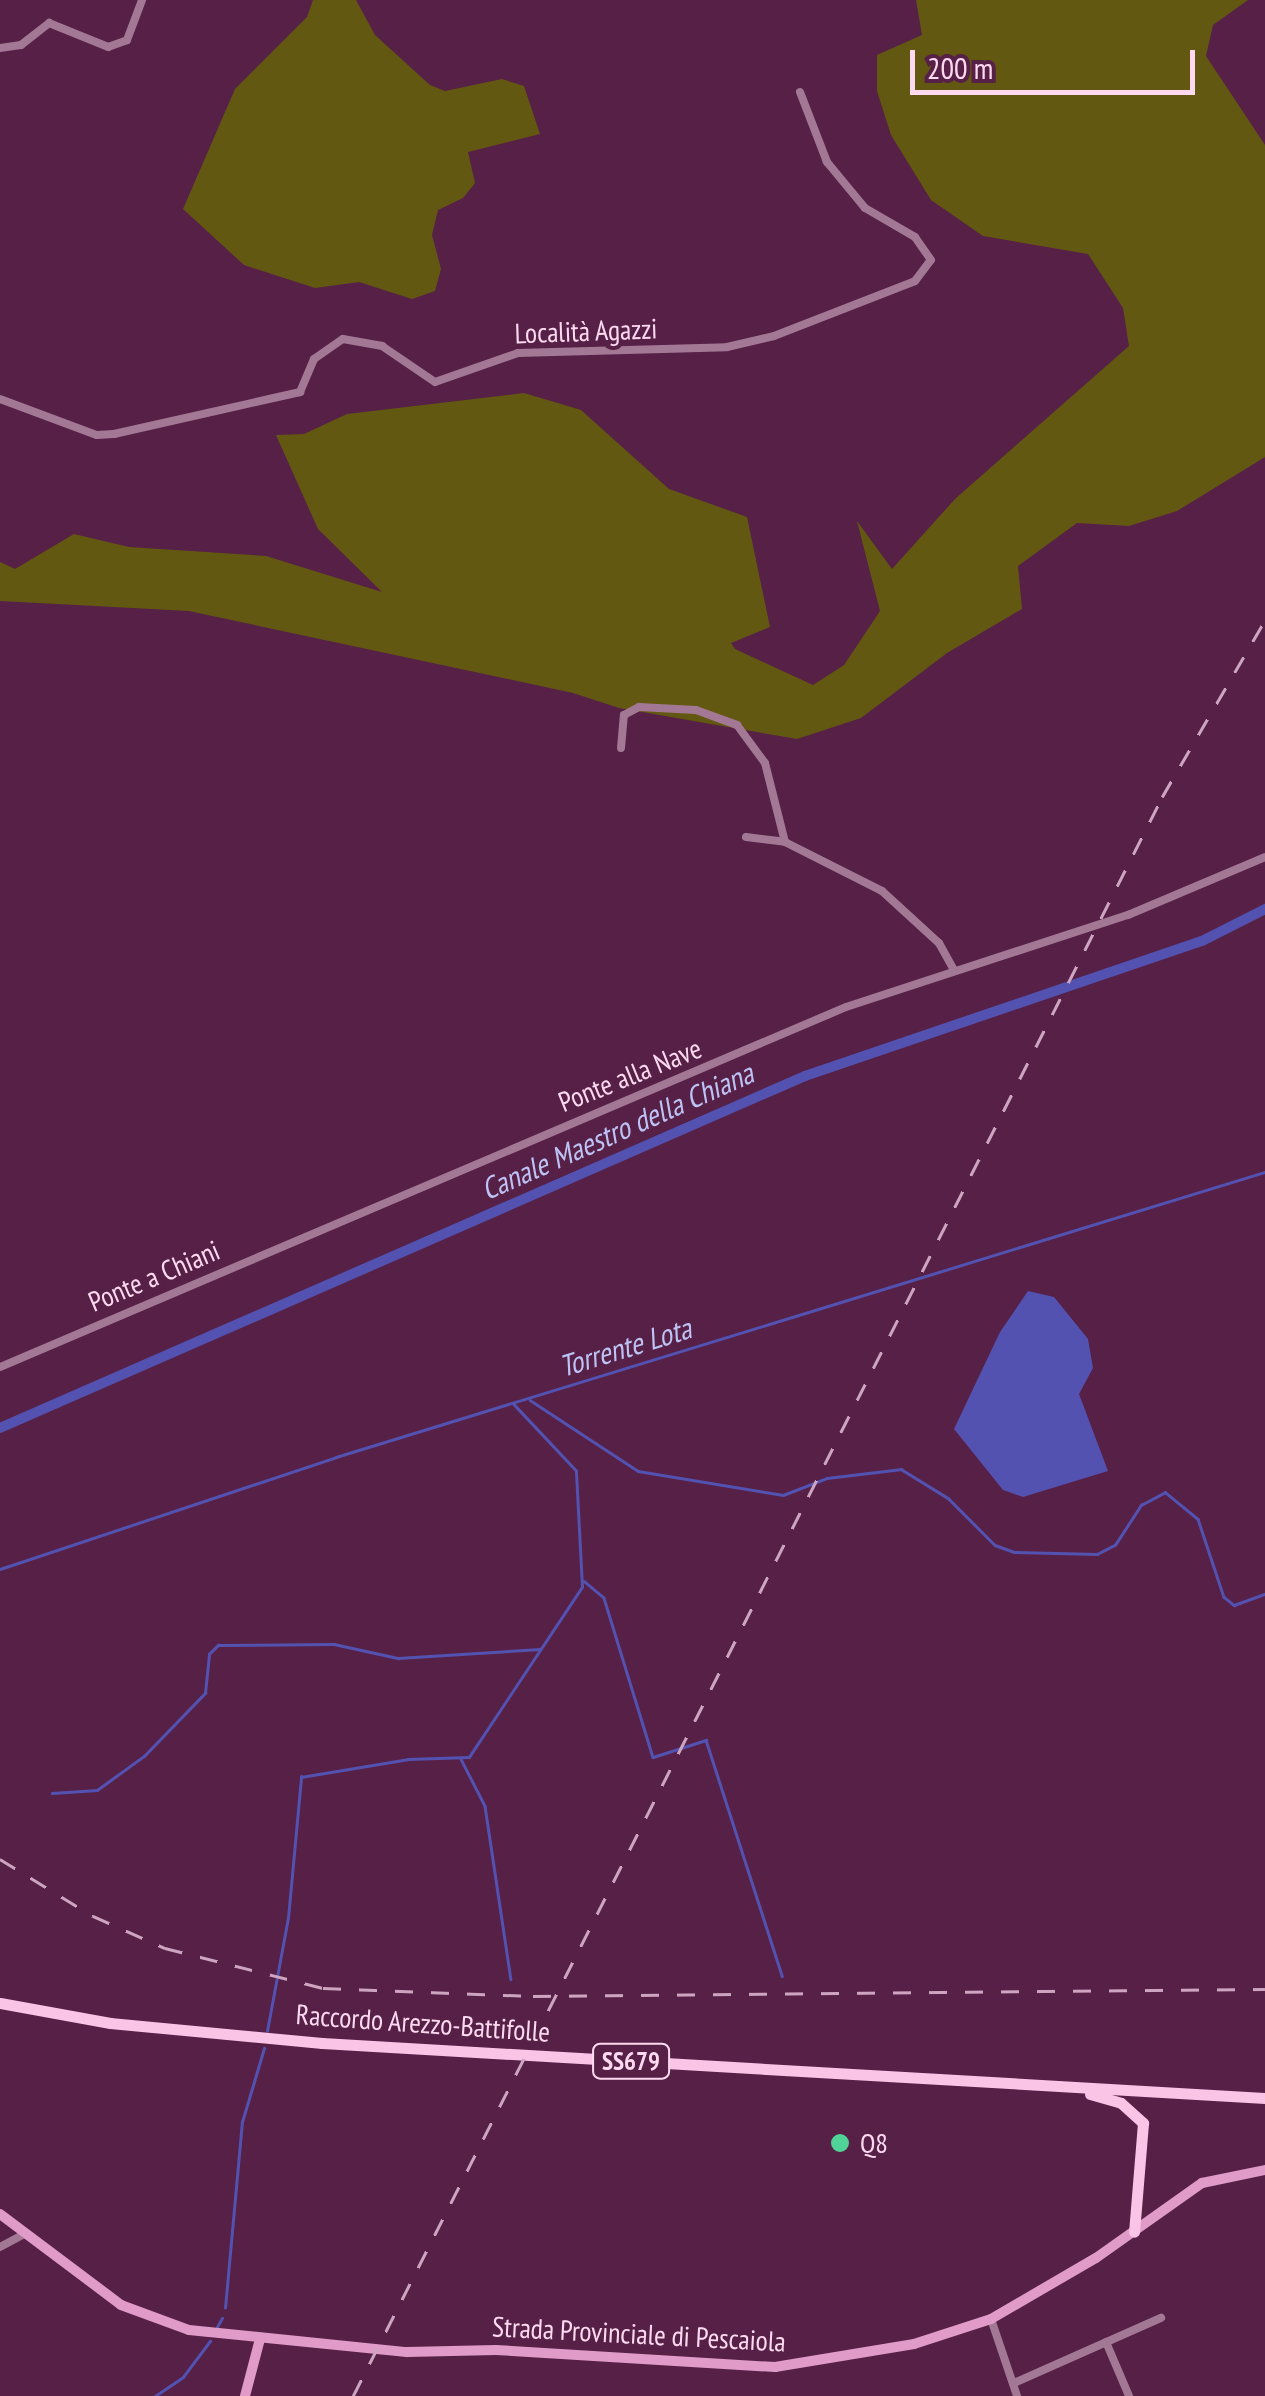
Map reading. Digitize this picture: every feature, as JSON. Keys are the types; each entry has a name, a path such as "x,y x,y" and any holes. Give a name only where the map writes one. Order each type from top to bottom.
{"main road":[{"name":"Raccordo Arezzo-Battifolle","path":"0,2003 110,2024 322,2043 1265,2098"},
{"path":"1066,2087 1121,2103 1143,2123 1134,2232"},
{"name":"Strada Provinciale di Pescaiola","path":"0,2214 121,2305 154,2320 260,2339 407,2352 496,2350 569,2359 776,2366 914,2344 991,2320 1134,2232 1202,2184 1265,2170"},
{"path":"244,2396 260,2339"}],"street":[{"path":"0,48 21,45 49,23 108,47 127,40 142,0"},
{"name":"Località Agazzi","path":"0,399 96,435 114,434 300,392 314,359 343,339 382,346 434,382 518,353 727,346 774,336 915,280 932,260 914,237 865,208 827,162 800,92"},
{"path":"621,748 624,715 639,707 696,710 737,725 765,763 784,842"},
{"path":"746,837 784,842 882,892 938,944 954,970"},
{"name":"Ponte alla Nave","path":"326,1230 846,1007 1128,914 1265,857"},
{"name":"Ponte a Chiani","path":"0,1367 326,1230"},
{"path":"0,2247 24,2234"},
{"path":"1014,2384 1161,2318"},
{"path":"991,2320 1018,2396"},
{"path":"1106,2342 1130,2396"}],"shaded area":[{"path":"313,0 356,0 375,35 430,85 445,91 502,79 524,86 540,134 468,152 475,183 463,198 438,210 432,235 441,269 435,291 412,299 359,282 315,288 244,265 183,209 235,89 307,17"},
{"path":"916,0 1248,0 1213,25 1206,56 1265,145 1265,457 1177,511 1129,526 1077,523 1018,566 1022,609 947,653 861,718 797,739 619,708 573,693 189,611 0,601 0,562 15,569 74,534 129,547 266,556 382,592 318,529 276,435 304,434 347,414 524,393 581,410 669,489 747,517 770,627 731,643 735,649 813,685 844,665 880,611 857,521 892,569 955,499 1129,346 1123,308 1088,254 983,236 931,200 891,135 877,91 877,55 922,35"},
{"path":"1028,1291 1054,1297 1088,1339 1093,1368 1079,1394 1108,1471 1023,1497 1003,1490 954,1429 1000,1332"}],"waterway":[{"name":"Canale Maestro della Chiana","path":"0,1428 805,1076 1202,941 1265,909"},
{"name":"Torrente Lota","path":"0,1569 336,1457 1265,1172"},
{"path":"530,1400 638,1471 783,1495 827,1478 901,1469 948,1498 995,1545 1014,1552 1097,1554 1115,1545 1141,1505 1165,1492 1198,1519 1224,1597 1234,1605 1265,1594"},
{"path":"267,2031 288,1918 301,1777 408,1759 469,1757 582,1587 576,1471 514,1405"},
{"path":"584,1581 604,1598 653,1757 706,1740 782,1976"},
{"path":"52,1793 97,1790 144,1756 205,1693 209,1654 218,1645 334,1644 398,1658 540,1649"},
{"path":"461,1759 485,1806 511,1979"},
{"path":"225,2308 242,2122 264,2048"},
{"path":"217,2327 222,2318"},
{"path":"155,2396 183,2377 210,2341"}],"railway":[{"path":"353,2396 1162,797 1265,620"},
{"path":"0,1859 93,1916 165,1948 323,1988 533,1996 1265,1989"}],"place":[{"name":"Q8","path":"840,2143"}]}
